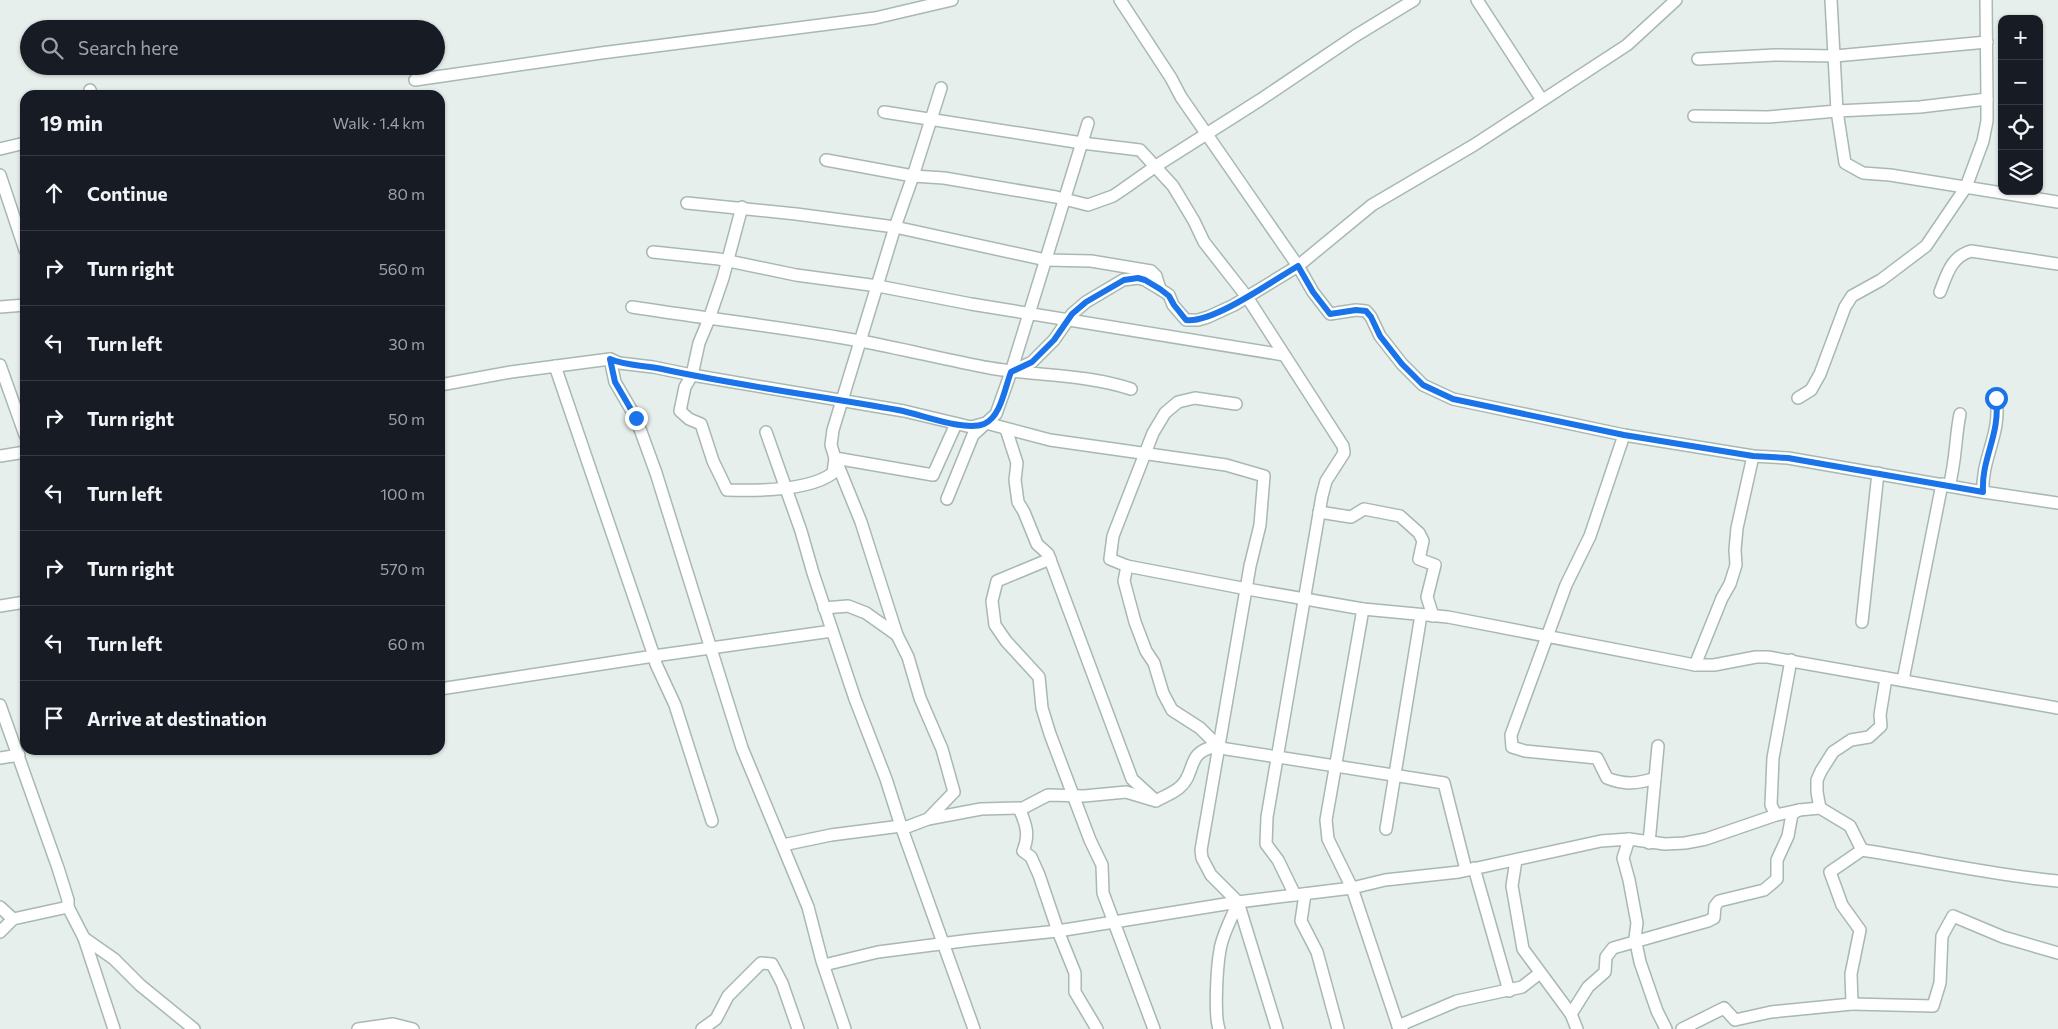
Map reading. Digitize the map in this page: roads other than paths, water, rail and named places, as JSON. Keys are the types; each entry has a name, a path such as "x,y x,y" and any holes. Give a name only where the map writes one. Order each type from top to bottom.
{"street":[{"path":"415,80 600,53 875,18 952,0"},
{"path":"826,160 913,176 944,178 1065,199 1088,205 1114,196 1156,166 1260,100 1355,36 1414,0"},
{"path":"1477,0 1542,100"},
{"path":"1011,372 1032,362 1054,340 1068,320 1086,302 1124,280 1138,278 1160,289 1169,296 1186,320 1192,321 1208,317 1247,297 1298,266 1372,205 1474,145 1627,45 1676,0"},
{"path":"1831,0 1837,111 1845,163 1860,172 2058,202"},
{"path":"1798,398 1811,390 1820,374 1845,307 1852,296 1881,280 1926,246 1966,187 1983,141 1987,121 1986,0"},
{"path":"1125,2 1181,98 1298,266 1313,292 1330,314 1356,310 1366,311 1390,350 1423,385 1432,390 1453,399 1624,435 1753,456 1788,458 2058,503"},
{"path":"1698,59 1775,55 1835,56 1986,42"},
{"path":"928,819 954,792 942,749 920,698 908,657 897,635 861,522 831,445 832,430 878,286 894,227 913,176 941,88"},
{"path":"1694,116 1768,117 1920,107 1987,99"},
{"path":"884,112 932,118 1082,144 1140,150 1173,186 1204,242 1247,297 1343,446 1344,453 1326,481 1319,512 1277,755 1265,839 1269,849 1300,894 1301,921 1317,952 1338,1029"},
{"path":"947,499 973,435 996,414 1030,313 1088,123"},
{"path":"0,149 20,144"},
{"path":"0,175 20,235"},
{"path":"687,203 742,207 894,227 1046,260 1091,262 1151,271 1156,276 1160,289"},
{"path":"742,207 710,319 699,343 692,375 685,387 680,411 689,419 701,424 713,462 727,490 787,489 827,477 833,473 835,458"},
{"path":"1940,292 1950,266 1962,254 1971,251 2058,264"},
{"path":"653,252 727,261 796,275 878,286 971,304 1284,355"},
{"path":"0,307 20,305"},
{"path":"632,307 860,341 1011,372 1082,377 1132,389"},
{"path":"610,359 615,382 636,418 656,473 742,748 784,844 808,907 824,965 845,1029"},
{"path":"445,384 610,359 619,363 653,367 904,411 971,428 986,424 1050,440 1226,465 1264,476 1260,525 1246,589 1201,850 1202,858 1211,875 1238,902 1277,1029"},
{"path":"0,365 20,421"},
{"path":"555,366 656,664 675,705 712,821"},
{"path":"1236,404 1195,398 1178,402 1165,413 1153,433 1113,536 1110,559 1127,566 1246,589 1363,609 1448,617 1695,665 1729,663 1756,657 1792,660 2058,708"},
{"path":"1983,492 1982,480 1996,432 1996,398"},
{"path":"1903,680 1946,485 1954,465 1956,433 1960,414"},
{"path":"835,458 933,475 956,424"},
{"path":"1006,429 1017,463 1015,480 1018,502 1036,544 1048,554 1132,779 1156,801"},
{"path":"766,432 787,489 832,631 974,1029"},
{"path":"1624,435 1590,536 1566,585 1511,735 1512,746 1525,751 1597,758 1607,778 1620,783 1642,782 1655,778"},
{"path":"0,456 20,453"},
{"path":"1695,665 1722,598 1730,584 1736,565 1734,550 1737,528 1753,456"},
{"path":"1862,622 1878,473"},
{"path":"1319,512 1351,517 1364,510 1400,516 1420,533 1423,541 1419,559 1435,565 1427,597 1434,616"},
{"path":"1050,559 997,581 992,600 994,625 1039,677 1042,708 1090,840 1102,865 1104,893 1154,1029"},
{"path":"1127,566 1124,581 1135,622 1146,651 1154,663 1163,694 1172,710 1200,728 1219,747"},
{"path":"0,606 20,603"},
{"path":"824,608 848,606 866,613 897,635"},
{"path":"1363,609 1326,820 1326,830 1328,839 1352,888 1400,1028 1458,1000 1522,987 1540,973"},
{"path":"1386,830 1393,775 1420,615"},
{"path":"445,688 710,647 832,631"},
{"path":"1776,815 1771,805 1774,758 1792,660"},
{"path":"1820,808 1817,780 1833,752 1851,740 1869,737 1881,726 1880,715 1886,678"},
{"path":"0,704 58,868 68,900 68,907 84,938 114,1029"},
{"path":"1649,843 1658,746"},
{"path":"784,844 832,834 914,825 928,819 981,809 1020,808 1048,795 1074,796 1126,792 1156,801 1182,786 1199,752 1205,748 1219,747 1277,755 1444,783 1509,991"},
{"path":"0,758 19,755"},
{"path":"1020,808 1028,831 1023,851 1031,857 1035,866 1074,973 1075,992 1097,1029"},
{"path":"824,965 878,952 942,943 1058,932 1238,902 1352,888 1384,880 1470,869 1601,841 1629,839 1649,843 1685,843 1706,839 1776,815 1799,810 1820,808 1850,826 1862,850"},
{"path":"1571,1014 1588,987 1606,970 1606,957 1613,948 1708,921 1714,918 1715,906 1719,901 1756,893 1777,879 1777,860 1788,836 1792,814 1799,810"},
{"path":"1629,839 1623,858 1637,923 1634,935 1640,962 1657,1011 1666,1029"},
{"path":"1852,1004 1852,974 1860,930 1842,905 1830,872 1862,850 1976,870 2058,881"},
{"path":"1516,860 1512,886 1524,953 1571,1014 1577,1029"},
{"path":"1220,1029 1217,1023 1217,1004 1220,950 1238,902"},
{"path":"0,932 13,919 68,907"},
{"path":"0,908 13,919"},
{"path":"1682,1029 1724,1008 1735,1020 1771,1012 1852,1004 1933,1006 1940,983 1942,936 1953,916 2003,937 2058,953"},
{"path":"84,938 114,959 140,985 194,1029"},
{"path":"702,1029 716,1019 728,996 761,963 772,964 782,983 798,1029"},
{"path":"358,1029 393,1024 413,1029"}]}
